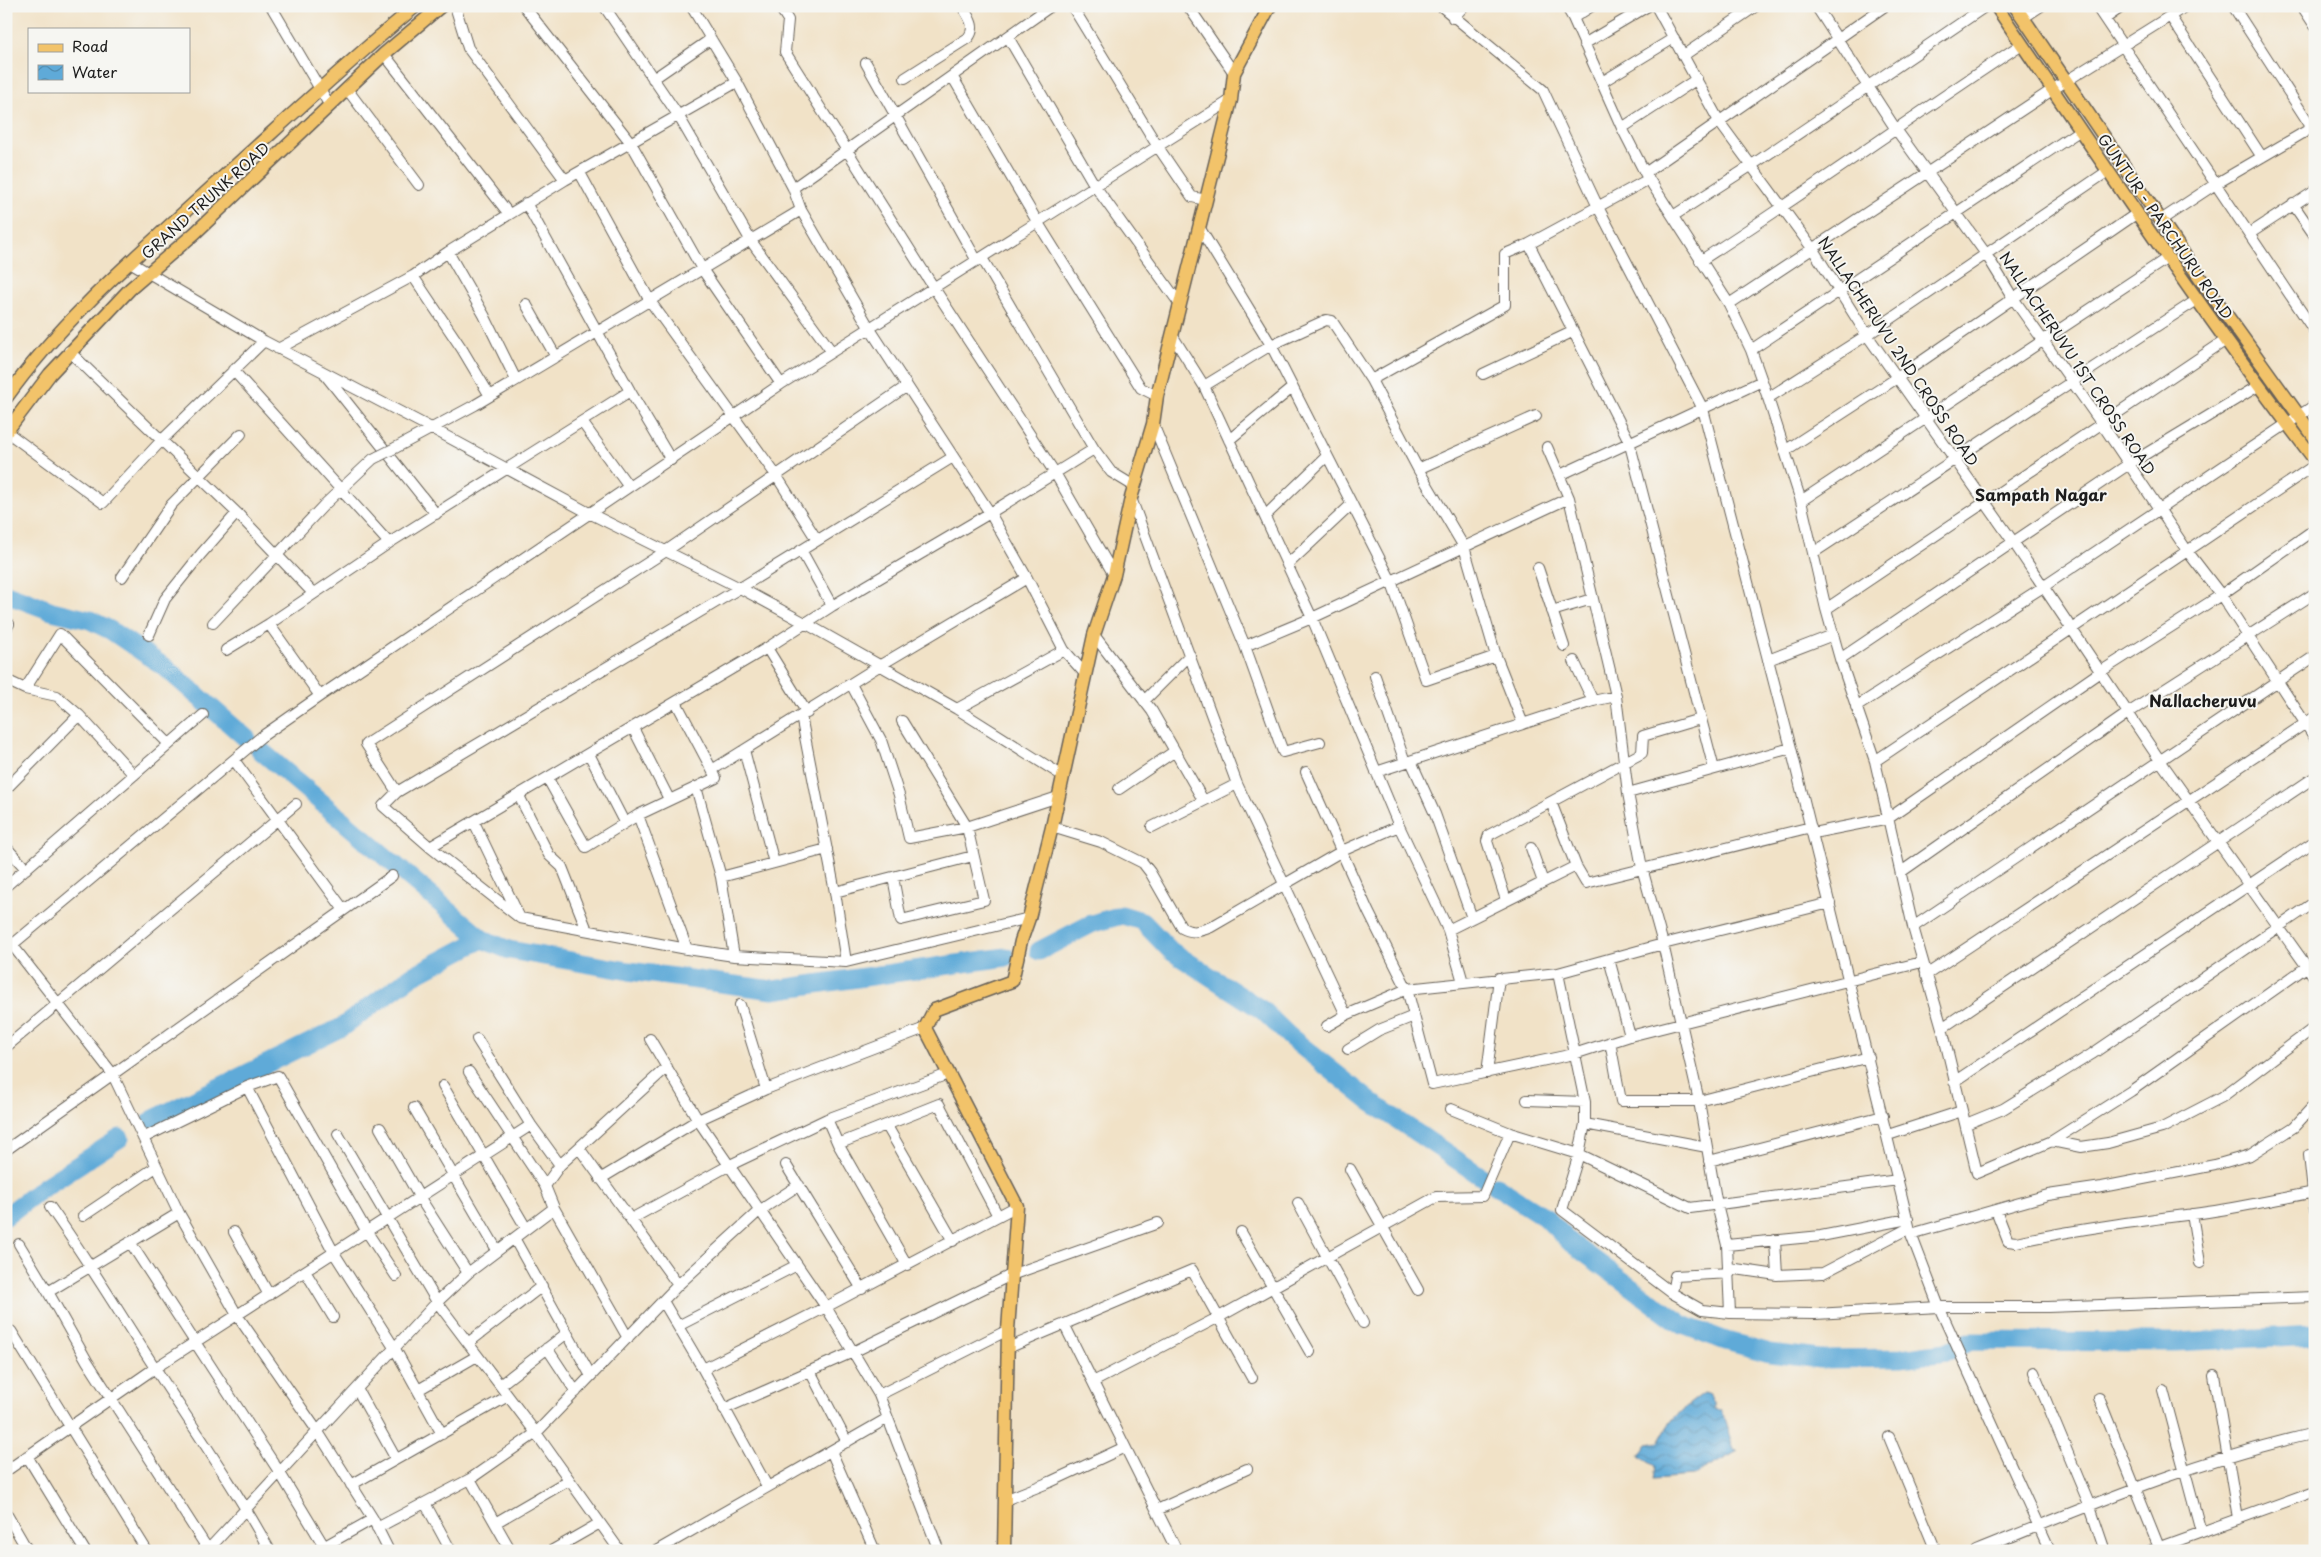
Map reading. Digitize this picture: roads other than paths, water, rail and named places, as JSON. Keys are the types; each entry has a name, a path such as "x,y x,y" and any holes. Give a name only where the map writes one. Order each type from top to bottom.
{"main road":[{"name":"GRAND TRUNK ROAD","path":"6,398 23,374 130,262 319,89 416,6"},
{"name":"GRAND TRUNK ROAD","path":"6,432 34,394 69,352 148,273 195,232 384,54 441,6"},
{"name":"GUNTUR - PARCHURU ROAD","path":"1996,6 2166,259 2258,386 2315,460"},
{"name":"GUNTUR - PARCHURU ROAD","path":"2015,6 2065,82 2315,438"},
{"path":"1004,1551 1010,1275 1017,1206 925,1028 934,1010 1012,981 1020,941 1029,918 1052,827 1094,635 1114,575 1132,492 1153,424 1157,396 1179,303 1231,100 1234,73 1269,7"}],"street":[{"path":"271,6 330,106"},
{"path":"455,6 468,48 565,180"},
{"path":"524,6 631,143 702,269 781,384"},
{"path":"604,6 678,115 751,242 832,352"},
{"path":"691,6 737,82 793,188 801,210 870,329 990,514 1028,578 1064,650 1086,676"},
{"path":"779,6 788,20 785,52 934,288 1055,473 1114,575"},
{"path":"905,78 968,38 972,33 973,26 962,6"},
{"path":"1072,6 1158,147 1192,197 1206,200"},
{"path":"1188,6 1234,73"},
{"path":"1440,6 1543,90 1598,207 1703,408 1812,830 1909,1227 1939,1307 2050,1551"},
{"path":"1453,18 1464,6"},
{"path":"1566,6 1622,128 1647,176 1729,304 1752,350 1801,501 1833,635 1875,761 1913,927 1942,1028 1977,1174 2052,1141 2131,1090 2310,964"},
{"path":"1573,18 1592,6"},
{"path":"1584,44 1648,6"},
{"name":"NALLACHERUVU 2ND CROSS ROAD","path":"1656,6 1720,123 1812,248 1867,335 1954,461 2014,543 2159,760 2277,927 2310,964 2315,978"},
{"path":"1684,55 1756,6"},
{"name":"NALLACHERUVU 1ST CROSS ROAD","path":"1816,6 1895,128 1986,254 2013,298 2102,424 2159,510 2221,595 2315,738"},
{"path":"1371,380 1504,305 1505,254 1529,244 1598,207 1647,176 1885,6"},
{"path":"1673,216 1752,165 1986,6"},
{"path":"2023,18 2041,6"},
{"path":"2096,6 2106,18 2122,46 2214,185 2315,332"},
{"path":"2106,18 2123,6"},
{"path":"1729,304 2052,90 2186,6"},
{"path":"2161,220 2214,185 2313,127 2233,6"},
{"path":"2302,6 2315,26"},
{"path":"793,188 1008,37 1045,8"},
{"path":"2170,16 2262,157"},
{"path":"1008,37 1095,186 1179,303"},
{"path":"1602,82 1674,38"},
{"path":"653,79 711,39"},
{"path":"1700,261 1782,208 1895,128 2022,44"},
{"path":"384,54 509,214"},
{"path":"866,64 1094,449 1111,472 1132,492 1237,784 1346,1015"},
{"path":"952,76 1038,223 1141,388 1157,396"},
{"path":"1622,128 1697,79"},
{"path":"278,349 413,276 448,252 565,180 737,82"},
{"path":"347,89 418,185"},
{"path":"388,1551 375,1524 318,1432 237,1314 179,1213 112,1074 58,1003 8,944 261,737 320,696 781,384 1231,100"},
{"path":"1752,350 2079,131"},
{"path":"1768,398 1867,335 2108,171"},
{"path":"580,173 650,301 776,475 817,540"},
{"path":"2249,234 2315,191"},
{"path":"526,204 630,391 671,460"},
{"path":"2293,204 2315,236"},
{"path":"213,623 341,489 373,459 433,429 490,396 702,269 751,242 801,210"},
{"path":"1786,450 1897,378 2136,214"},
{"path":"1199,227 1271,346 1391,581 1426,680 1496,656"},
{"path":"1529,244 1629,441 1714,769"},
{"path":"448,252 484,315 516,380"},
{"path":"1801,501 1926,420 2043,339 2166,259"},
{"path":"130,262 278,349 433,429 589,513 740,588 957,709 1063,776"},
{"path":"413,276 462,349 490,396"},
{"path":"1813,553 1954,461 2071,381 2197,300"},
{"path":"526,304 556,357"},
{"path":"1204,386 1271,346 1326,320 1332,321 1371,380 1418,469 1464,547 1496,656 1523,724"},
{"path":"1483,374 1572,332"},
{"path":"1172,335 1204,386 1312,618 1376,772 1448,930 1463,982"},
{"path":"1826,609 2226,340"},
{"path":"6,432 103,502 162,440 264,341"},
{"path":"69,352 238,513 313,593"},
{"path":"233,370 389,543"},
{"path":"324,372 436,514"},
{"path":"1560,475 1629,441 1762,381"},
{"path":"397,792 366,744 666,551 907,386"},
{"path":"1840,658 2129,464 2258,386"},
{"path":"1229,440 1292,388"},
{"path":"226,650 269,624 389,543 630,391"},
{"path":"1856,707 2043,587 2315,404"},
{"path":"1418,469 1536,416"},
{"path":"582,422 629,487"},
{"path":"1153,424 1245,646 1283,752 1320,742"},
{"path":"122,577 171,505 241,434"},
{"path":"1547,447 1569,498 1616,696 1628,793 1642,868 1663,944 1699,1101 1717,1205 1727,1245 1730,1271 1730,1313"},
{"path":"430,847 767,648 832,606 990,514 1094,449"},
{"path":"1265,516 1327,456"},
{"path":"953,457 740,588 397,792 383,806 430,847 520,918 687,949 734,956 846,962 1029,918"},
{"path":"1875,761 2315,465"},
{"path":"1245,646 1312,618 1569,498"},
{"path":"1287,565 1352,504"},
{"path":"149,635 165,599 201,554 238,513"},
{"path":"1551,802 1576,866 1586,883 1642,868 1812,830 1889,818 2100,672 2221,595 2315,529"},
{"path":"801,550 832,606"},
{"path":"1538,568 1564,646"},
{"path":"712,770 879,666 1028,578"},
{"path":"1901,872 2128,713 2315,593"},
{"path":"1552,612 1592,599"},
{"path":"269,624 320,696"},
{"path":"25,689 60,634 169,744"},
{"path":"1094,635 1144,701 1204,800"},
{"path":"1768,660 1833,635"},
{"path":"767,648 804,714 846,962"},
{"path":"957,709 1064,650"},
{"path":"1144,701 1190,654"},
{"path":"1913,927 2315,656"},
{"path":"1574,661 1592,701"},
{"path":"1374,676 1408,762 1435,814 1472,918"},
{"path":"8,683 57,696 79,715 134,775"},
{"path":"851,684 882,740 899,795 909,838 967,827 1058,797"},
{"path":"1376,772 1592,701 1616,696"},
{"path":"548,779 586,848 624,822 716,778 676,702"},
{"path":"6,789 79,715"},
{"path":"6,886 203,715"},
{"path":"1926,975 2315,717"},
{"path":"1506,900 1487,841 1489,835 1642,753 1643,736 1700,719"},
{"path":"892,877 901,920 984,900 967,827 902,721"},
{"path":"633,728 670,799"},
{"path":"1628,793 1791,748"},
{"path":"744,750 774,863"},
{"path":"1120,788 1175,751"},
{"path":"589,754 624,822"},
{"path":"234,760 344,910"},
{"path":"1306,772 1368,911 1407,989 1432,1084 1574,1054 1630,1036 1922,962"},
{"path":"1942,1028 2315,777"},
{"path":"1152,827 1237,784"},
{"path":"696,787 721,877 734,956"},
{"path":"519,796 549,855 562,867 587,930"},
{"path":"6,1047 296,804"},
{"path":"638,815 687,949"},
{"path":"474,822 520,918"},
{"path":"1052,827 1101,842 1143,863 1182,928 1189,932 1196,932 1211,927 1284,886 1342,850 1400,826"},
{"path":"1954,1082 2315,840"},
{"path":"6,847 26,869"},
{"path":"1531,848 1543,882"},
{"path":"721,877 827,849"},
{"path":"835,892 973,856"},
{"path":"1448,930 1576,866"},
{"path":"6,1150 392,876"},
{"path":"1966,1124 2002,1109 2092,1054 2315,902"},
{"path":"1327,1026 1346,1015 1407,989 1499,978 1558,974 1663,944 1830,904"},
{"path":"1609,959 1630,1036"},
{"path":"1558,974 1585,1102 1585,1124 1579,1154 1562,1210 1672,1293 1702,1310 1730,1313 1815,1314 1939,1307 2048,1308 2315,1297"},
{"path":"1486,1072 1499,978"},
{"path":"740,1005 766,1089"},
{"path":"1348,1049 1379,1030 1414,1016"},
{"path":"2052,1141 2081,1147 2162,1128 2222,1096 2315,1027"},
{"path":"600,1179 698,1120 766,1089 925,1028"},
{"path":"477,1039 531,1125 560,1165"},
{"path":"650,1039 698,1120 758,1211 826,1308 879,1395 939,1551"},
{"path":"1610,1042 1621,1100 1699,1101 1869,1057"},
{"path":"545,1186 560,1165 667,1067"},
{"path":"469,1072 545,1186 554,1208 628,1338"},
{"path":"631,1219 728,1166 826,1119 948,1074"},
{"path":"142,1138 247,1087 278,1076 367,1232 396,1276"},
{"path":"443,1086 526,1228"},
{"path":"247,1087 334,1253 395,1348 442,1434"},
{"path":"1527,1100 1585,1102"},
{"path":"838,1144 939,1104 998,1216"},
{"path":"1727,1245 1909,1227 1996,1210 2048,1195 2102,1187 2215,1165 2250,1156 2294,1127 2315,1104"},
{"path":"414,1108 497,1250"},
{"path":"1451,1109 1510,1133 1579,1154 1690,1208 1898,1180"},
{"path":"1888,1135 1962,1111"},
{"path":"1709,1161 1883,1116"},
{"path":"826,1119 906,1265"},
{"path":"1585,1124 1707,1147"},
{"path":"6,1471 155,1368 484,1158 531,1125"},
{"path":"887,1126 952,1241"},
{"path":"380,1128 420,1198 468,1273"},
{"path":"1093,1382 1219,1317 1436,1197 1483,1196 1510,1133"},
{"path":"338,1134 437,1302 500,1385 620,1551"},
{"path":"580,1148 600,1179 678,1285"},
{"path":"2309,1156 2315,1210"},
{"path":"786,1165 862,1289"},
{"path":"84,1216 156,1167"},
{"path":"1350,1169 1418,1290"},
{"path":"130,1242 280,1473 320,1548 425,1503 470,1479 536,1434 678,1285 758,1211 799,1184"},
{"path":"1996,1210 2008,1241 2016,1242 2070,1230 2111,1227 2162,1216 2192,1214 2314,1192"},
{"path":"1298,1203 1329,1256 1363,1323"},
{"path":"703,1369 826,1308 1017,1206"},
{"path":"50,1207 91,1266 247,1508 270,1551"},
{"path":"18,1244 88,1361 208,1550 437,1302 468,1273 554,1208"},
{"path":"48,1292 179,1213"},
{"path":"2192,1214 2200,1263"},
{"path":"724,1408 853,1352 1010,1275 1158,1223"},
{"path":"1672,1293 1675,1276 1730,1271 1777,1275 1823,1273 1909,1227"},
{"path":"234,1232 269,1295"},
{"path":"1241,1232 1310,1352"},
{"path":"514,1238 592,1376"},
{"path":"1775,1240 1777,1275"},
{"path":"678,1326 797,1265"},
{"path":"1008,1348 1192,1270 1252,1378"},
{"path":"305,1271 333,1317"},
{"path":"468,1344 542,1286"},
{"path":"663,1301 768,1486"},
{"path":"1064,1324 1177,1551"},
{"path":"879,1395 1008,1330"},
{"path":"12,1331 147,1551"},
{"path":"500,1385 567,1333"},
{"path":"547,1348 576,1392"},
{"path":"418,1390 477,1356"},
{"path":"810,1371 847,1442"},
{"path":"2034,1372 2089,1504 2105,1551"},
{"path":"2214,1375 2238,1519"},
{"path":"357,1389 396,1459"},
{"path":"2164,1390 2201,1532"},
{"path":"351,1485 508,1396"},
{"path":"2100,1398 2136,1487 2154,1549 2315,1491"},
{"path":"656,1551 888,1418"},
{"path":"1976,1551 2089,1504 2136,1487 2227,1456 2315,1433"},
{"path":"1889,1437 1936,1551"},
{"path":"1005,1500 1050,1482 1125,1447"},
{"path":"831,1451 875,1551"},
{"path":"27,1456 86,1551"},
{"path":"1157,1510 1247,1469"},
{"path":"470,1479 511,1551"},
{"path":"495,1523 569,1480"},
{"path":"425,1503 451,1551"},
{"path":"6,1513 28,1551"},
{"path":"551,1551 600,1523"}],"water":[{"path":"1704,1393 1708,1394 1714,1409 1721,1410 1734,1450 1738,1451 1693,1476 1653,1479 1655,1466 1639,1456 1647,1444 1659,1442 1678,1414"}],"waterway":[{"path":"6,594 52,611 90,620 110,630 166,668 247,739"},
{"path":"260,750 482,939 509,950 629,971 773,990 1006,957"},
{"path":"1039,951 1091,924 1122,915 1142,921 1171,951 1262,1010 1289,1036 1371,1102 1482,1177"},
{"path":"152,1120 342,1027 412,976 482,939"},
{"path":"6,1216 44,1187 120,1138"},
{"path":"1496,1186 1546,1218 1571,1243 1683,1325 1726,1341 1770,1353 1820,1359 1901,1358 1946,1352 1969,1341 2175,1342 2315,1335"}],"district":[{"name":"Sampath Nagar","path":"2041,494"},
{"name":"Nallacheruvu","path":"2203,700"}]}
